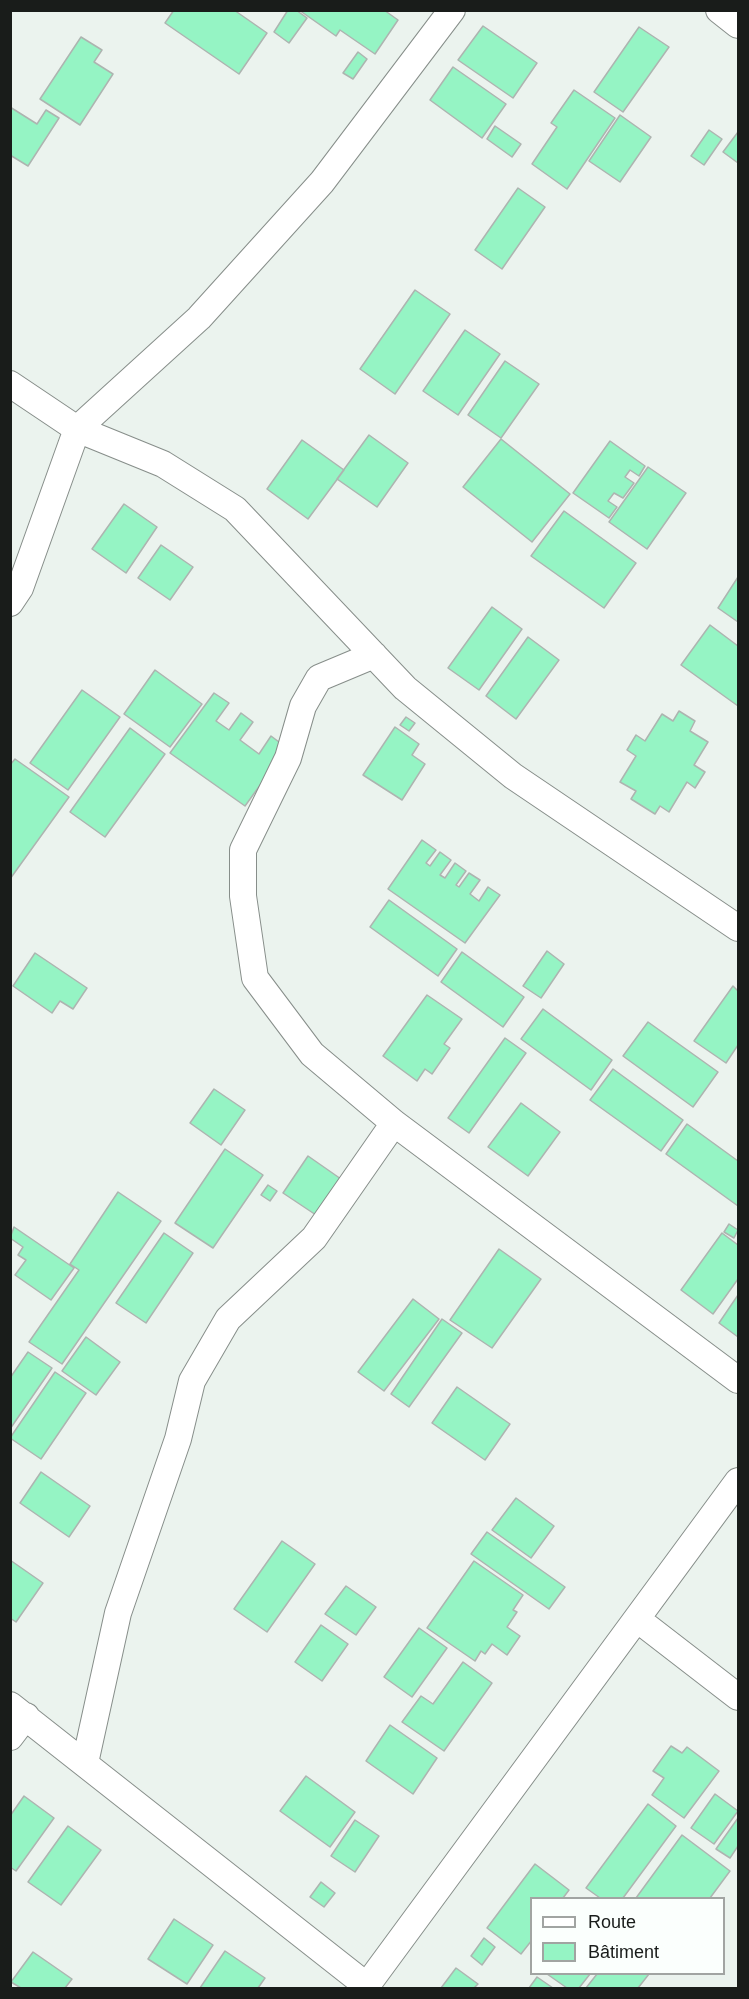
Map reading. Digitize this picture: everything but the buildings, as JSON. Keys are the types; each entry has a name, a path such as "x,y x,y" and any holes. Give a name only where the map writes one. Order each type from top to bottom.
{"street":[{"path":"10,603 24,578 77,429 199,318 322,182 452,10"},
{"path":"719,10 738,25"},
{"path":"10,384 77,429 163,464 235,509 405,688 513,776 738,928"},
{"path":"374,655 319,678 303,706 288,758 243,850 243,896 255,978 312,1054 394,1123 738,1380"},
{"path":"85,1763 118,1613 178,1439 192,1381 228,1319 314,1238 394,1123"},
{"path":"10,1737 18,1711 366,1987 738,1481"},
{"path":"637,1619 738,1697"}]}
